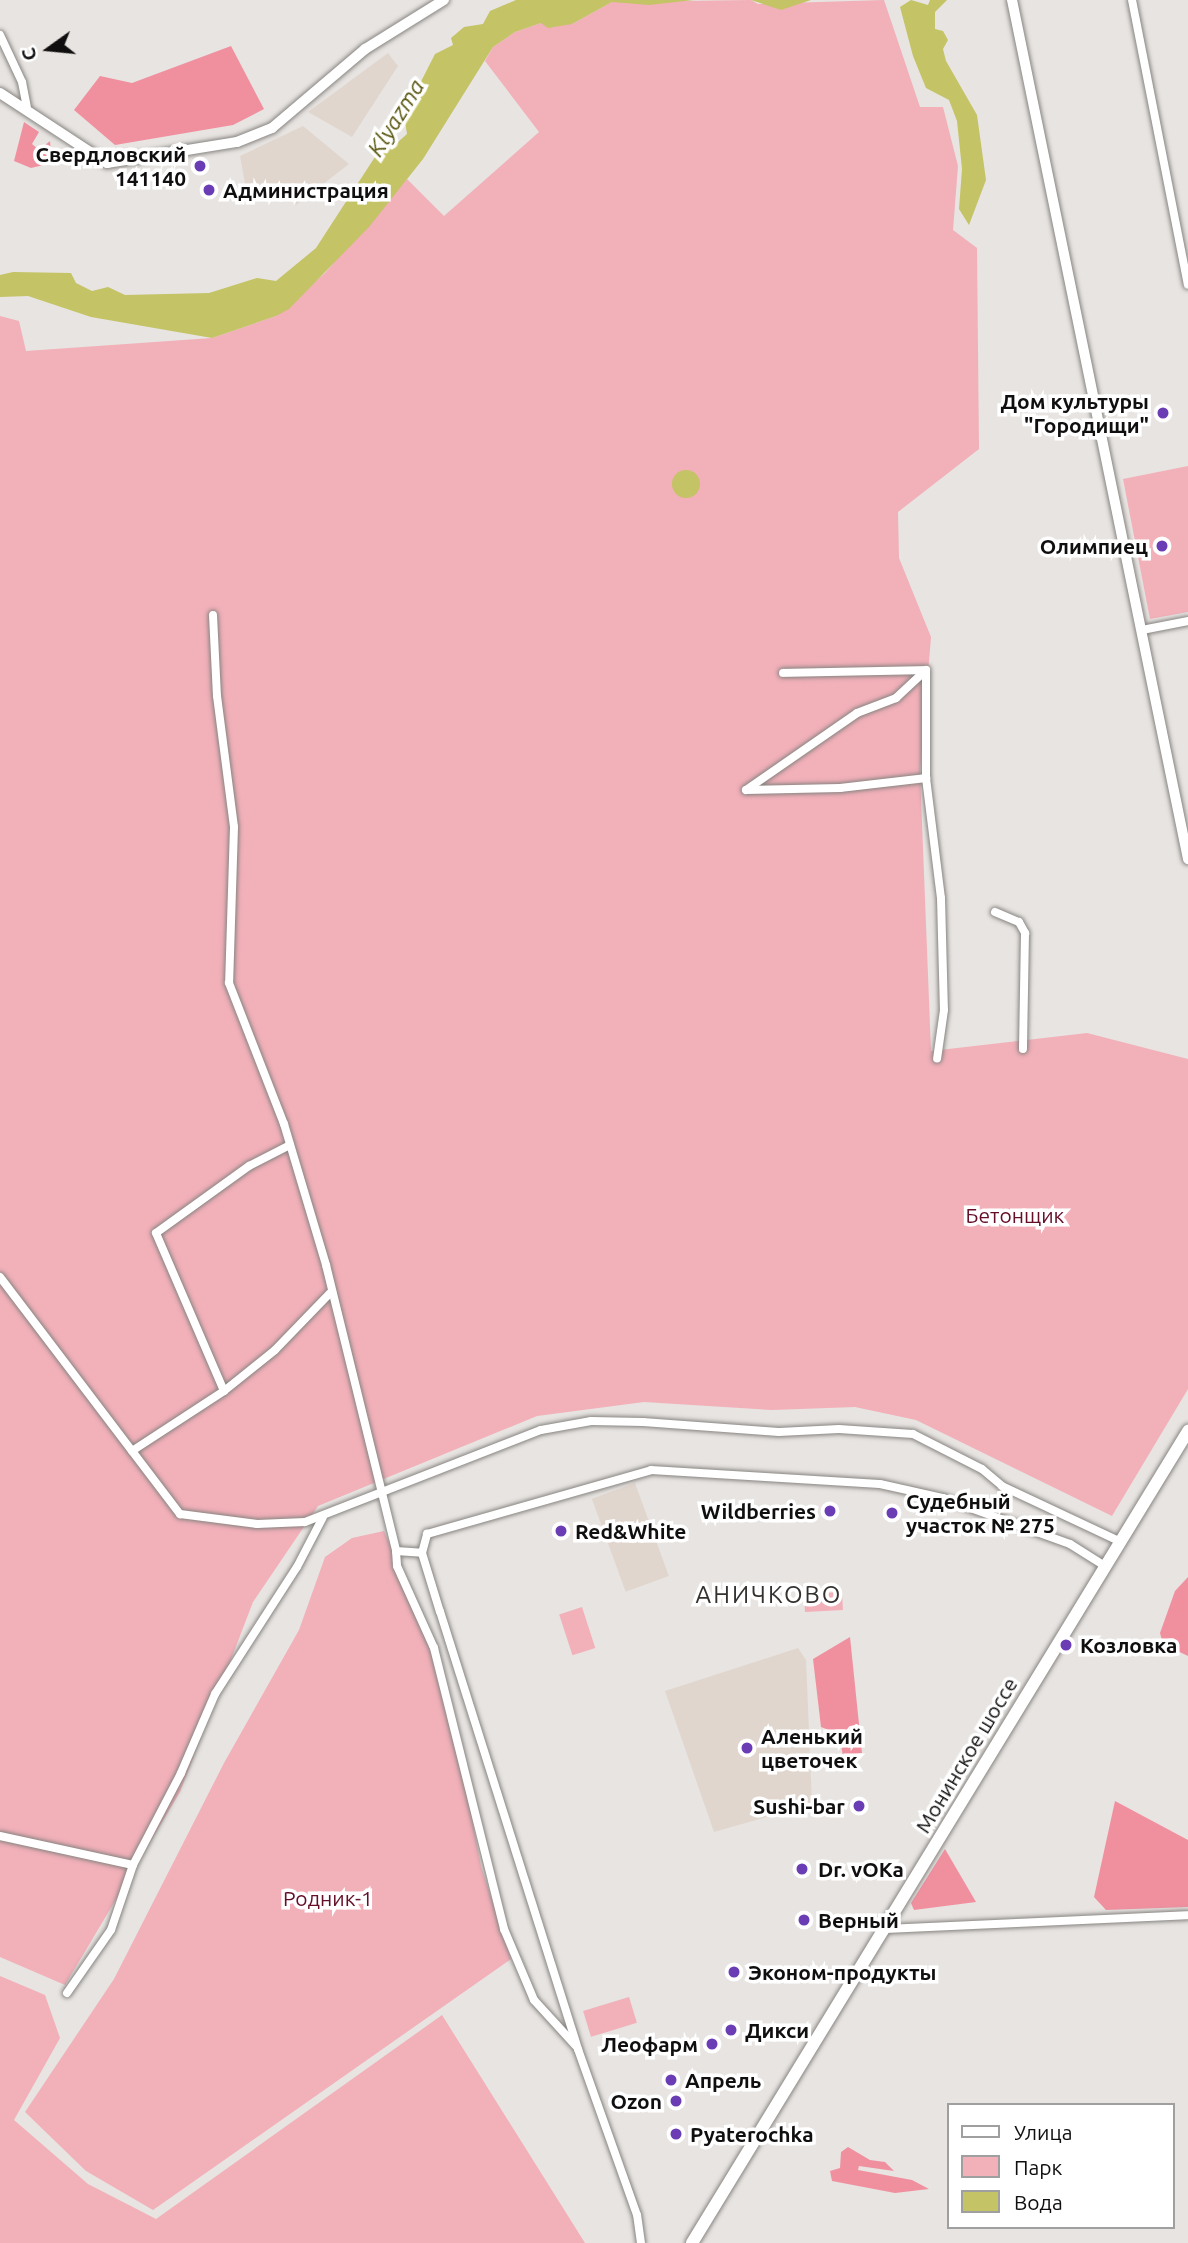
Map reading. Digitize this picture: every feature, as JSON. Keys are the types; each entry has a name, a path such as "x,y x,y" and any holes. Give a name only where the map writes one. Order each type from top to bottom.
{"main road":[{"name":"Монинское шоссе","path":"692,2243 1188,1431"}],"street":[{"path":"0,93 27,107 107,163 237,142 272,128 365,49 444,0"},
{"path":"1012,0 1188,859"},
{"path":"1132,0 1188,285"},
{"path":"0,35 22,82 27,107"},
{"path":"213,615 217,696 234,828 229,983 290,1145 384,1491 385,1520 396,1551 397,1566 434,1648 503,1929 534,2000 578,2049"},
{"path":"1142,630 1188,621"},
{"path":"783,673 926,670"},
{"path":"926,670 897,698 857,713 746,790 840,788 926,778"},
{"path":"926,670 926,778 941,898 944,1010 937,1059"},
{"path":"995,912 1019,922 1024,933 1023,1049"},
{"path":"224,1391 156,1233 249,1166 290,1145"},
{"path":"0,1277 180,1514 257,1524 323,1517 541,1430 591,1421 779,1432 839,1429 913,1434 982,1469 1002,1486 1119,1541"},
{"path":"132,1451 224,1391 275,1350 330,1293"},
{"path":"641,2243 625,2176 578,2049 422,1553 427,1534 651,1470 893,1487 943,1498 1070,1544 1105,1566"},
{"path":"67,1993 111,1930 133,1865 181,1773 215,1694 297,1567 323,1517"},
{"path":"396,1551 422,1553"},
{"path":"0,1836 133,1865"},
{"path":"884,1929 1188,1915"}],"shaded area":[{"path":"231,46 264,109 233,125 115,145 74,110 100,76 132,83"},
{"path":"388,53 398,66 352,137 308,112"},
{"path":"24,122 39,132 32,144 39,150 50,141 52,163 31,168 14,161"},
{"path":"303,126 349,164 296,205 293,192 248,200 240,156"},
{"path":"635,1483 669,1576 626,1592 592,1499"},
{"path":"1188,1577 1188,1656 1163,1644 1160,1633 1175,1591"},
{"path":"850,1637 862,1753 843,1756 839,1734 821,1727 813,1659"},
{"name":"Аленький цветочек","path":"798,1648 806,1660 812,1804 714,1832 665,1691"},
{"path":"1115,1801 1188,1840 1188,1907 1106,1910 1094,1897"},
{"path":"945,1849 976,1902 914,1910 911,1903"},
{"path":"848,2147 870,2160 885,2162 894,2171 859,2166 858,2170 912,2180 929,2189 895,2193 832,2181 830,2171 840,2168 841,2152"}],"green space":[{"name":"Бетонщик","path":"751,0 758,4 884,0 920,107 943,107 958,166 953,230 977,248 979,449 898,512 899,558 931,637 920,772 931,1051 1087,1033 1188,1059 1188,1389 1112,1516 916,1420 855,1407 772,1410 644,1402 537,1416 318,1506 253,1602 180,1792 65,1985 0,1957 0,316 19,321 26,351 212,338 276,316 325,273 407,179 444,216 539,132 485,61 493,47 515,32 541,23 572,24 612,2"},
{"name":"Олимпиец","path":"1188,466 1188,612 1150,619 1123,479"},
{"name":"Родник-1","path":"384,1531 444,1670 481,1866 511,1959 153,2210 86,2171 25,2112 114,1979 224,1763 299,1630 325,1557 352,1538"},
{"path":"842,1592 843,1610 805,1612 804,1594"},
{"path":"582,1607 595,1648 572,1655 559,1614"},
{"path":"0,1976 45,1995 60,2038 14,2120 88,2184 156,2219 442,2015 585,2243 0,2243"},
{"path":"629,1997 637,2023 591,2037 583,2011"}],"water":[{"path":"516,0 694,0 649,5 612,2 572,24 548,28 541,23 515,32 493,47 423,159 369,227 289,309 276,316 212,338 91,317 28,296 0,297 0,275 13,272 71,273 76,283 92,291 108,287 125,295 209,293 257,278 276,281 316,248 384,143 398,142 407,134 404,115 435,54 453,45 451,38 464,27 483,24 490,11"},
{"path":"751,0 811,0 781,10"},
{"path":"911,0 928,5 930,0 947,0 935,12 935,29 943,31 948,40 943,49 946,61 977,115 986,180 969,225 959,209 962,169 957,121 949,100 926,88 913,56 900,7"},
{"path":"686,470 696,474 700,484 696,494 686,498 676,494 672,484 676,474"}],"place":[{"name":"Свердловский 141140","path":"200,166"},
{"name":"Администрация","path":"209,190"},
{"name":"Дом культуры \"Городищи\"","path":"1163,413"},
{"name":"Олимпиец","path":"1162,546"},
{"name":"Wildberries","path":"830,1511"},
{"name":"Судебный участок № 275","path":"892,1513"},
{"name":"Red&White","path":"561,1531"},
{"name":"Козловка","path":"1066,1645"},
{"name":"Аленький цветочек","path":"747,1748"},
{"name":"Sushi-bar","path":"859,1806"},
{"name":"Dr. vOKa","path":"802,1869"},
{"name":"Верный","path":"804,1920"},
{"name":"Эконом-продукты","path":"734,1972"},
{"name":"Дикси","path":"731,2030"},
{"name":"Леофарм","path":"712,2044"},
{"name":"Апрель","path":"671,2080"},
{"name":"Ozon","path":"676,2101"},
{"name":"Pyaterochka","path":"676,2134"}],"district":[{"name":"АНИЧКОВО","path":"769,1595"}],"water label":[{"name":"Klyazma","path":"396,118"}]}
